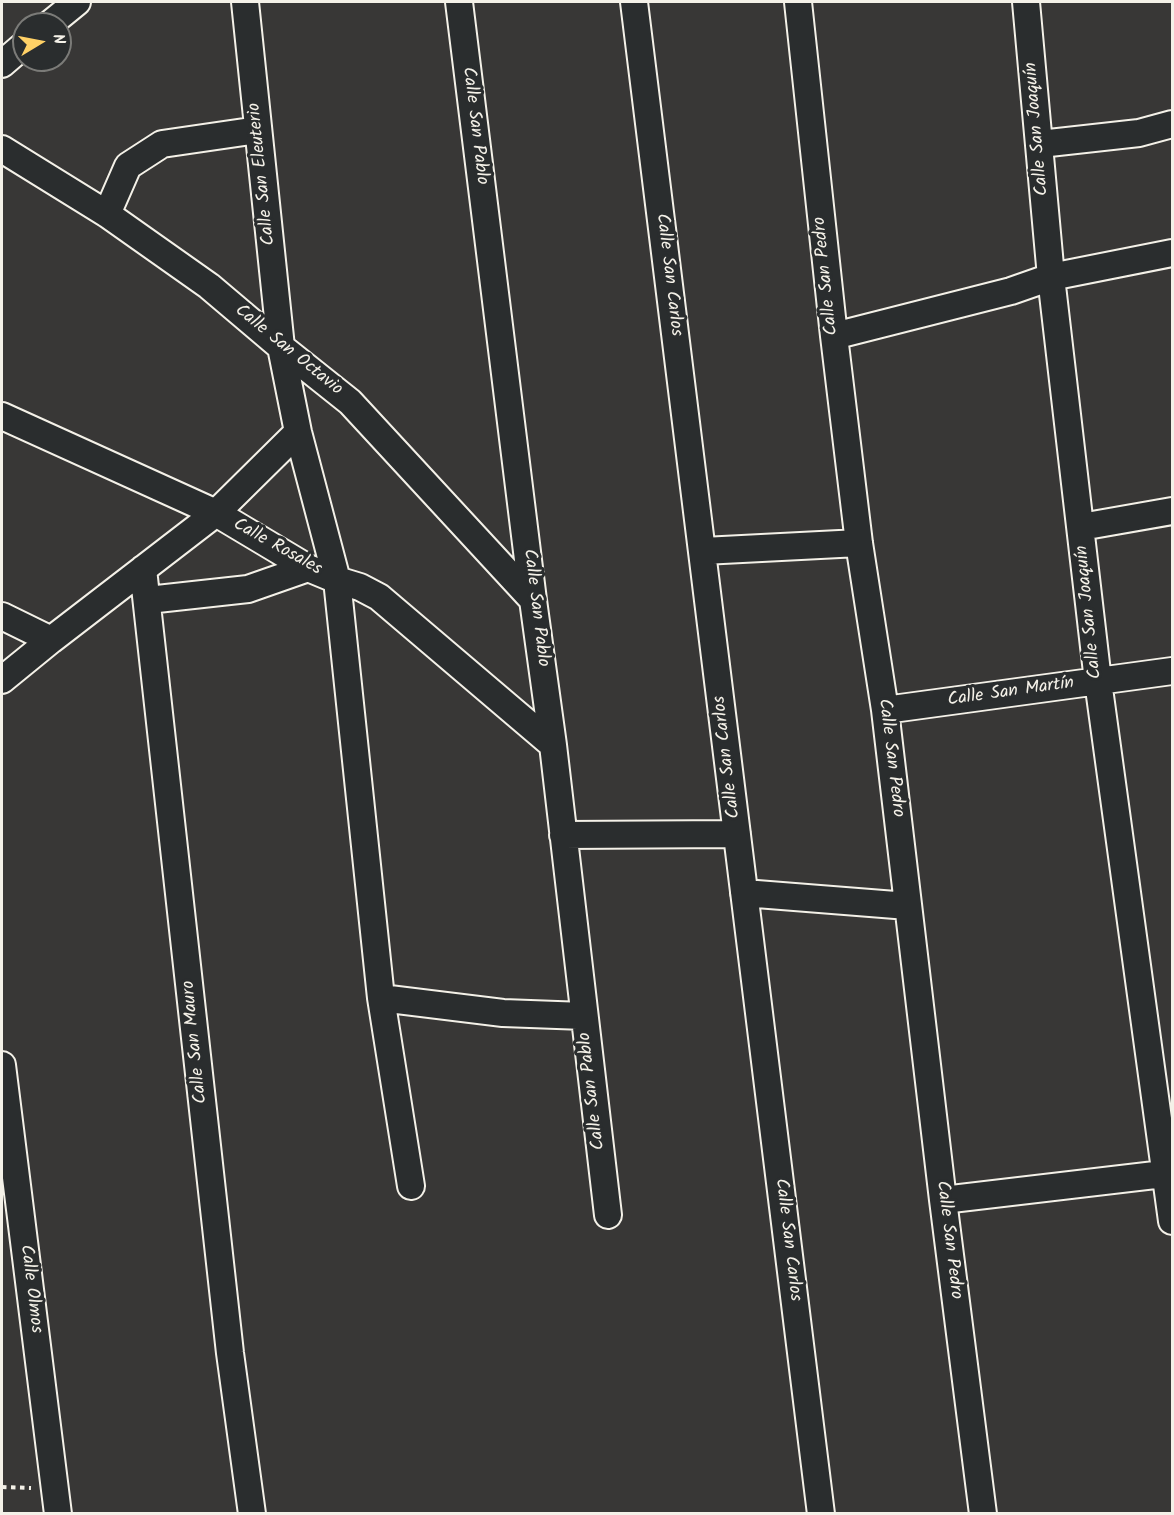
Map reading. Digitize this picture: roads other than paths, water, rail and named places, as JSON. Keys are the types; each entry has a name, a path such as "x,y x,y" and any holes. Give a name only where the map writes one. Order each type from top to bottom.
{"street":[{"path":"64,12 76,2"},
{"name":"Calle San Eleuterio","path":"245,2 281,347 298,432 337,580 381,998 411,1186"},
{"name":"Calle San Pablo","path":"459,2 533,600 554,745 608,1215"},
{"name":"Calle San Carlos","path":"634,2 821,1514"},
{"name":"Calle San Pedro","path":"798,2 859,543 885,710 983,1514"},
{"name":"Calle San Joaquín","path":"1026,2 1052,277 1098,681 1170,1173 1173,1221"},
{"path":"1040,144 1139,133 1173,124"},
{"path":"107,214 128,166 162,144 258,130"},
{"name":"Calle San Octavio","path":"2,149 107,214 209,286 350,402 533,600"},
{"path":"834,336 1011,291 1052,277 1173,253"},
{"name":"Calle Rosales","path":"2,416 216,513 308,568 360,587 379,597 554,745"},
{"path":"2,680 216,513 298,432"},
{"path":"1081,527 1173,511"},
{"path":"703,551 859,543"},
{"path":"147,600 248,589 308,568"},
{"name":"Calle San Mauro","path":"143,569 230,1353 252,1514"},
{"path":"2,616 51,640"},
{"name":"Calle San Martín","path":"885,710 1173,671"},
{"path":"563,835 737,834"},
{"path":"744,893 908,906"},
{"path":"381,998 503,1013 584,1016"},
{"name":"Calle Olmos","path":"2,1065 58,1514"},
{"path":"943,1200 1170,1173"}]}
